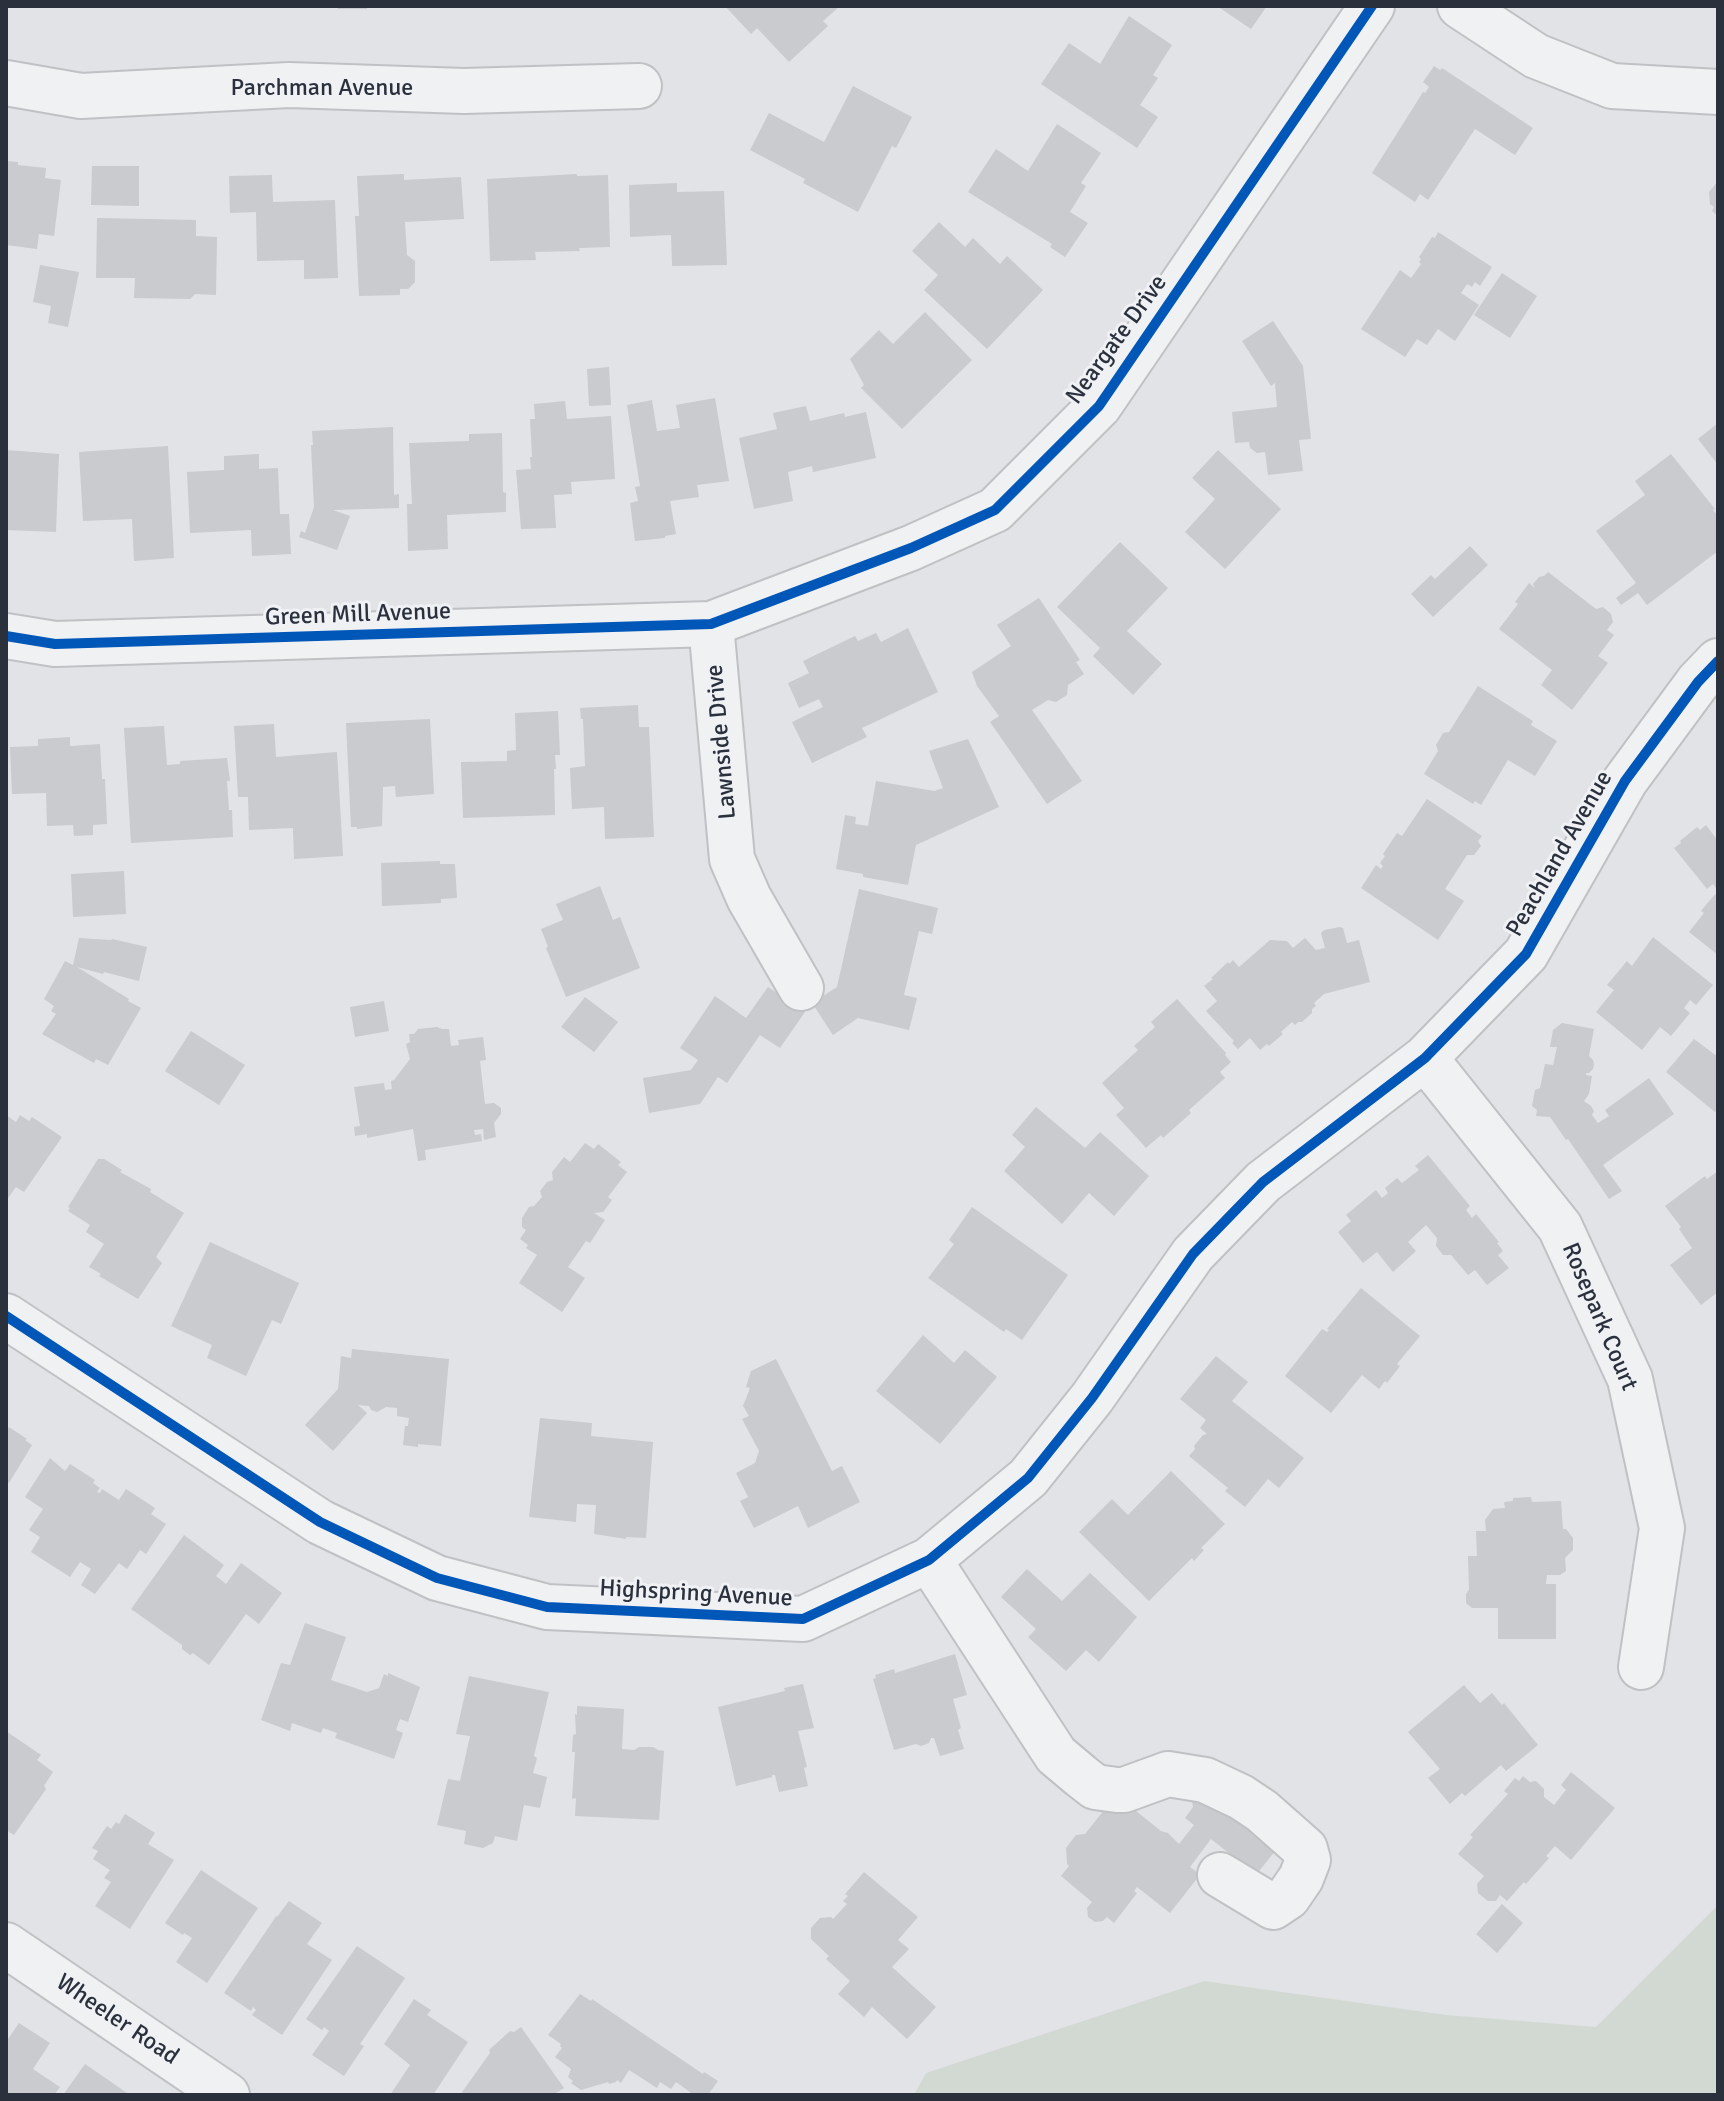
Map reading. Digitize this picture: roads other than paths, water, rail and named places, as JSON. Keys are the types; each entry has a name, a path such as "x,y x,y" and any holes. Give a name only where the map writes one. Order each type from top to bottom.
{"street":[{"name":"Neargate Drive","path":"711,624 911,548 995,510 1099,406 1372,6"},
{"path":"1460,6 1536,56 1612,86 1718,92"},
{"name":"Parchman Avenue","path":"6,83 81,96 289,85 464,91 639,86"},
{"name":"Green Mill Avenue","path":"6,636 55,644 711,624"},
{"name":"Lawnside Drive","path":"711,624 732,859 749,898 801,988"},
{"name":"Peachland Avenue","path":"1425,1058 1526,954 1625,781 1698,682 1718,661"},
{"name":"Highspring Avenue","path":"6,1316 320,1522 437,1578 547,1607 803,1619 929,1560 1028,1478 1092,1398 1193,1254 1263,1182 1425,1058"},
{"name":"Rosepark Court","path":"1425,1058 1560,1227 1630,1379 1662,1528 1641,1667"},
{"path":"929,1560 1056,1755 1081,1776 1095,1787 1117,1790 1168,1774 1205,1780 1262,1811 1305,1849 1308,1860 1301,1878 1288,1897 1273,1907 1220,1875"},
{"name":"Wheeler Road","path":"6,1945 227,2095"}]}
